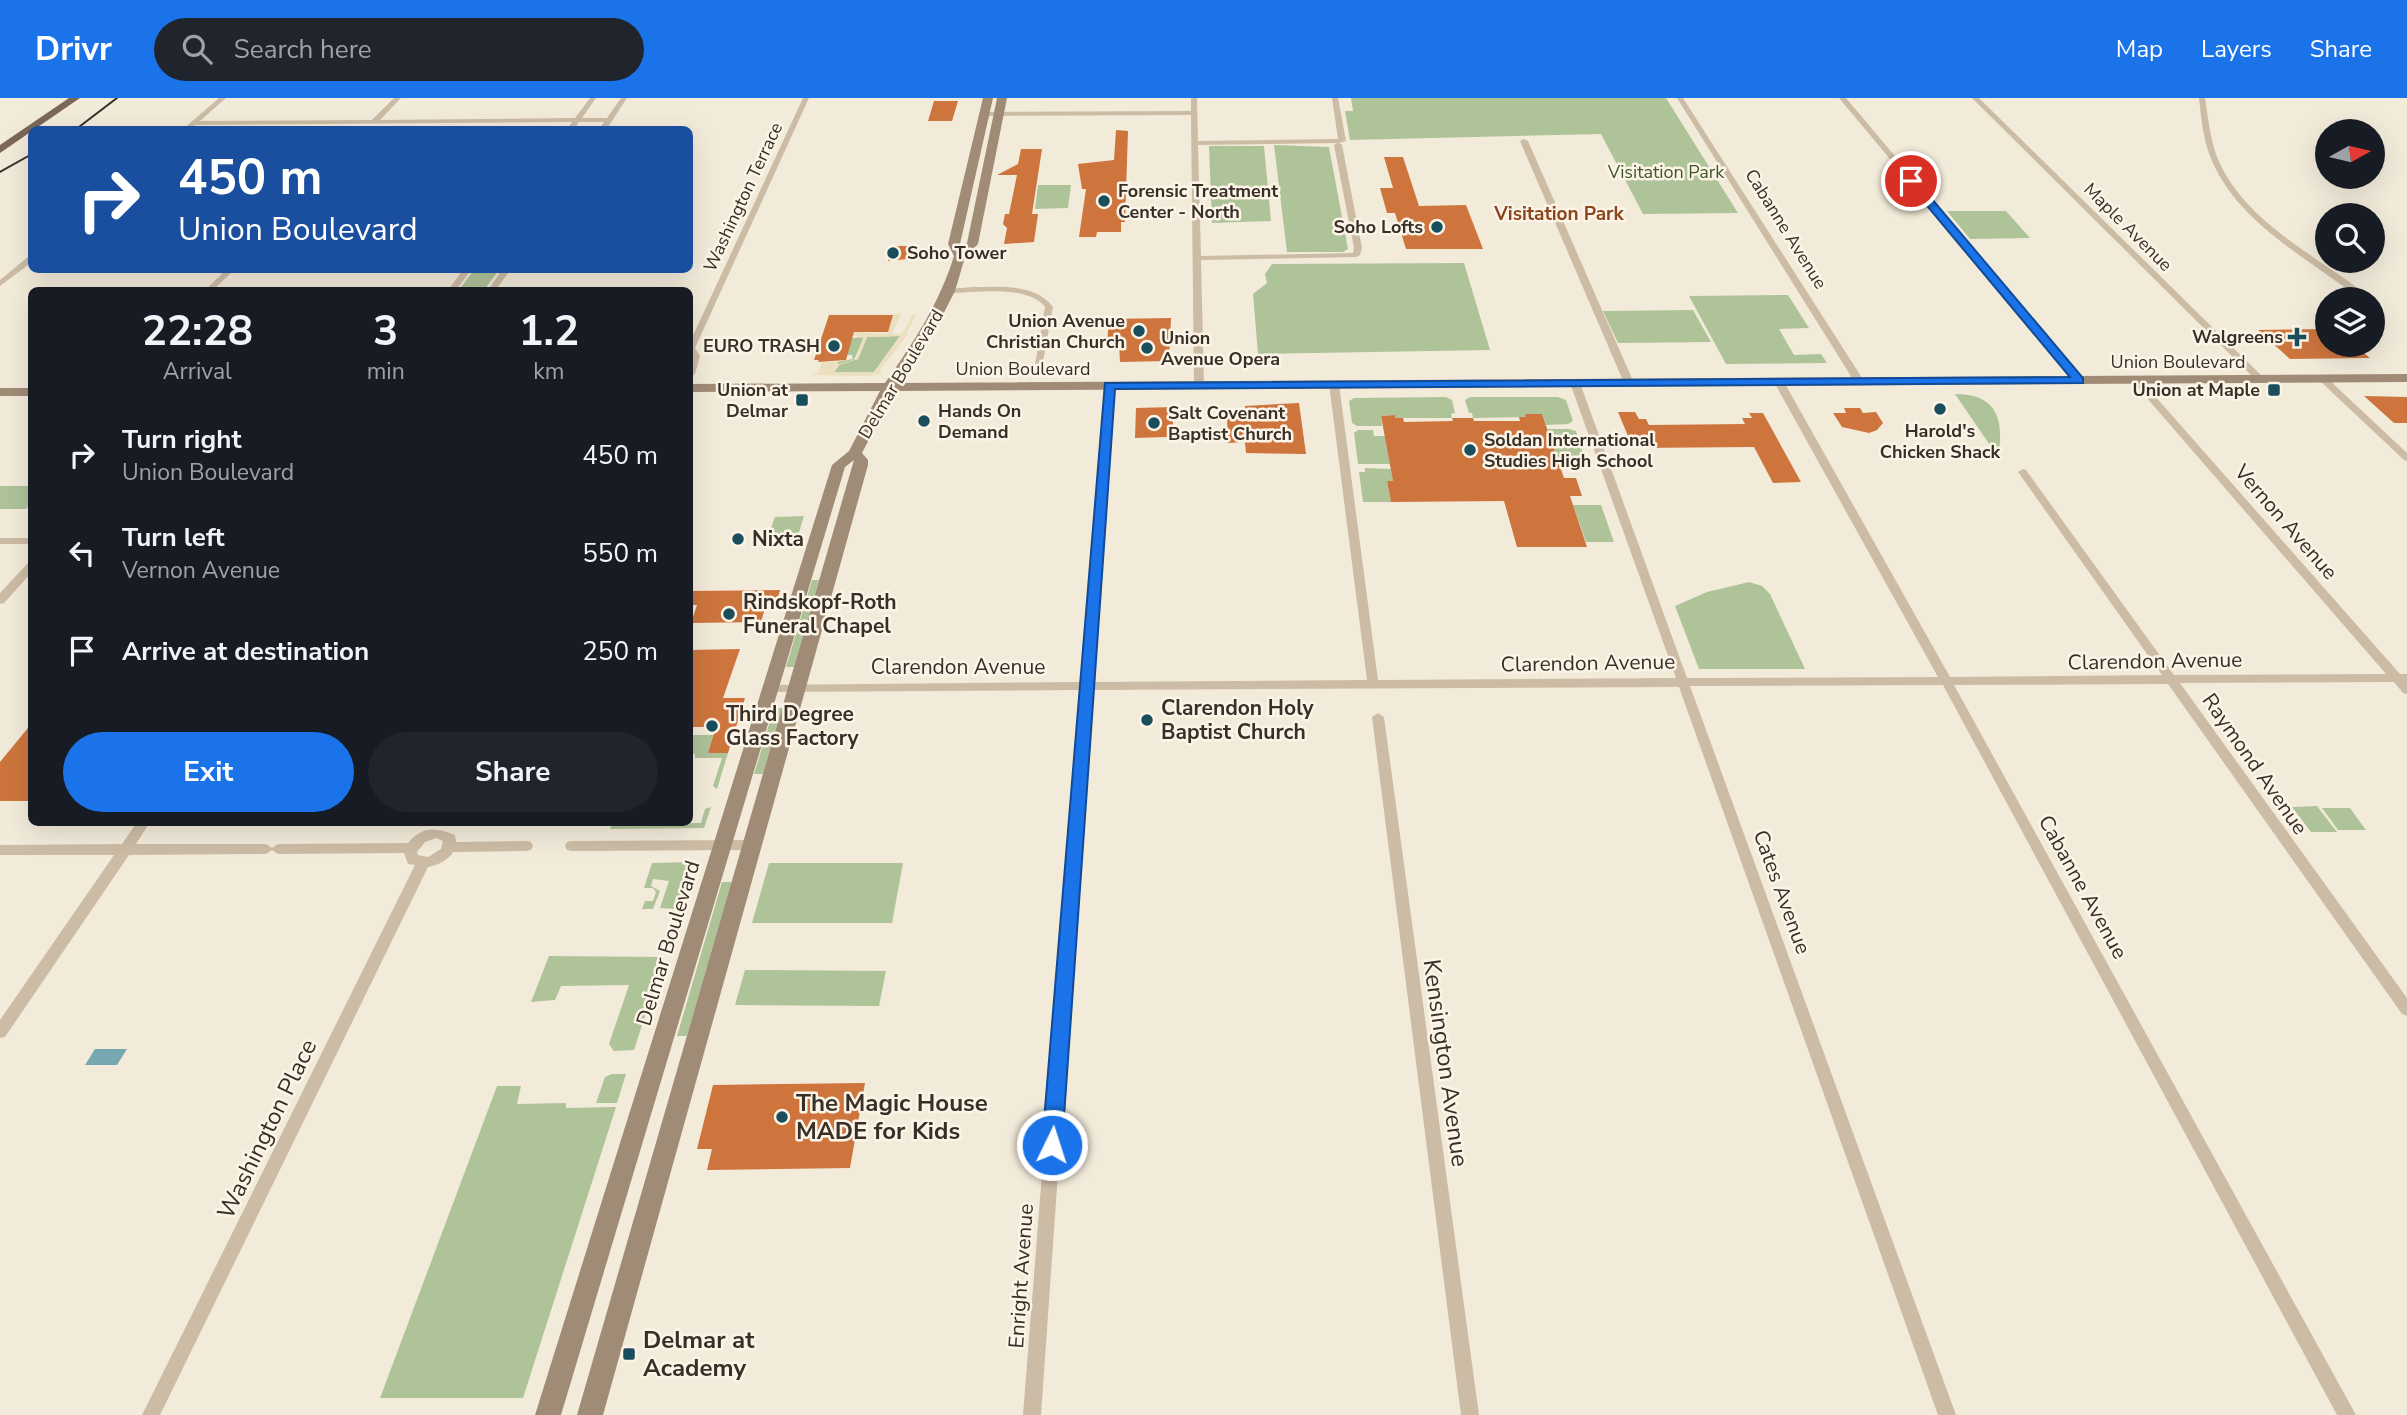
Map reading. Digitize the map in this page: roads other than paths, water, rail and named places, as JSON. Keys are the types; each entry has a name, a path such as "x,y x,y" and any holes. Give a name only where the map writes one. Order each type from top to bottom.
{"main road":[{"path":"35,126 75,98"},
{"path":"47,126 85,98"},
{"name":"Delmar Boulevard","path":"960,256 954,244 988,98"},
{"name":"Delmar Boulevard","path":"548,1415 839,465 855,453 890,387 929,330 949,291 960,256 972,244 1002,98"},
{"path":"0,150 28,131"},
{"path":"0,157 28,140"},
{"name":"Union Boulevard","path":"693,388 2407,378"},
{"path":"0,392 28,392"},
{"name":"Delmar Boulevard","path":"590,1415 860,465 861,460 855,453"}],"street":[{"path":"190,126 223,98"},
{"path":"371,125 398,98"},
{"path":"573,126 593,98"},
{"path":"605,126 624,98"},
{"name":"Washington Terrace","path":"693,342 806,98"},
{"path":"1194,98 1199,385"},
{"path":"1198,258 1356,255 1335,98"},
{"name":"Cabanne Avenue","path":"1680,98 1859,381"},
{"path":"1842,98 2079,380"},
{"name":"Maple Avenue","path":"1975,98 2260,379"},
{"path":"2202,98 2213,155 2223,178 2265,224 2349,287"},
{"path":"985,114 1194,113"},
{"path":"193,123 371,125 609,120"},
{"path":"1524,141 1629,383"},
{"path":"1196,143 1340,145"},
{"path":"0,284 28,261"},
{"path":"212,287 227,273"},
{"path":"949,291 1021,291 1035,293 1046,299 1049,307 1038,370"},
{"path":"2323,379 2407,458"},
{"name":"Vernon Avenue","path":"2136,380 2402,679 2407,690"},
{"name":"Cabanne Avenue","path":"1779,382 1947,682 2347,1415"},
{"name":"Cates Avenue","path":"1575,383 1947,1415"},
{"path":"1335,384 1373,684"},
{"name":"Enright Avenue","path":"1032,1415 1109,386"},
{"name":"Raymond Avenue","path":"2023,472 2407,1010"},
{"path":"0,541 28,541"},
{"path":"0,600 28,569"},
{"name":"Clarendon Avenue","path":"770,688 2402,679"},
{"name":"Kensington Avenue","path":"1378,717 1470,1415"},
{"path":"0,1031 141,826"},
{"path":"450,848 447,836 440,828 420,839 412,848 411,857 423,863 442,856 450,848 526,846"},
{"path":"572,846 752,845"},
{"path":"0,850 412,848"},
{"name":"Washington Place","path":"151,1415 423,863"}],"water":[{"path":"95,1049 127,1049 117,1065 85,1065"}],"tram line":[{"path":"80,126 117,98"},
{"path":"0,172 28,156"}],"place":[{"name":"Forensic Treatment Center - North","path":"1104,201"},
{"name":"Soho Lofts","path":"1437,227"},
{"name":"Soho Tower","path":"893,253"},
{"name":"Union Avenue Christian Church","path":"1139,331"},
{"name":"Walgreens","path":"2297,337"},
{"name":"EURO TRASH","path":"834,346"},
{"name":"Union Avenue Opera","path":"1147,348"},
{"name":"Union at Maple","path":"2274,390"},
{"name":"Union at Delmar","path":"802,400"},
{"name":"Harold's Chicken Shack","path":"1940,409"},
{"name":"Hands On Demand","path":"924,421"},
{"name":"Salt Covenant Baptist Church","path":"1154,423"},
{"name":"Soldan International Studies High School","path":"1470,450"},
{"name":"Nixta","path":"738,539"},
{"name":"Rindskopf-Roth Funeral Chapel","path":"729,614"},
{"name":"Clarendon Holy Baptist Church","path":"1147,720"},
{"name":"Third Degree Glass Factory","path":"712,726"},
{"name":"The Magic House MADE for Kids","path":"782,1117"},
{"name":"Delmar at Academy","path":"629,1354"}],"district":[{"name":"Visitation Park","path":"1559,213"}]}
